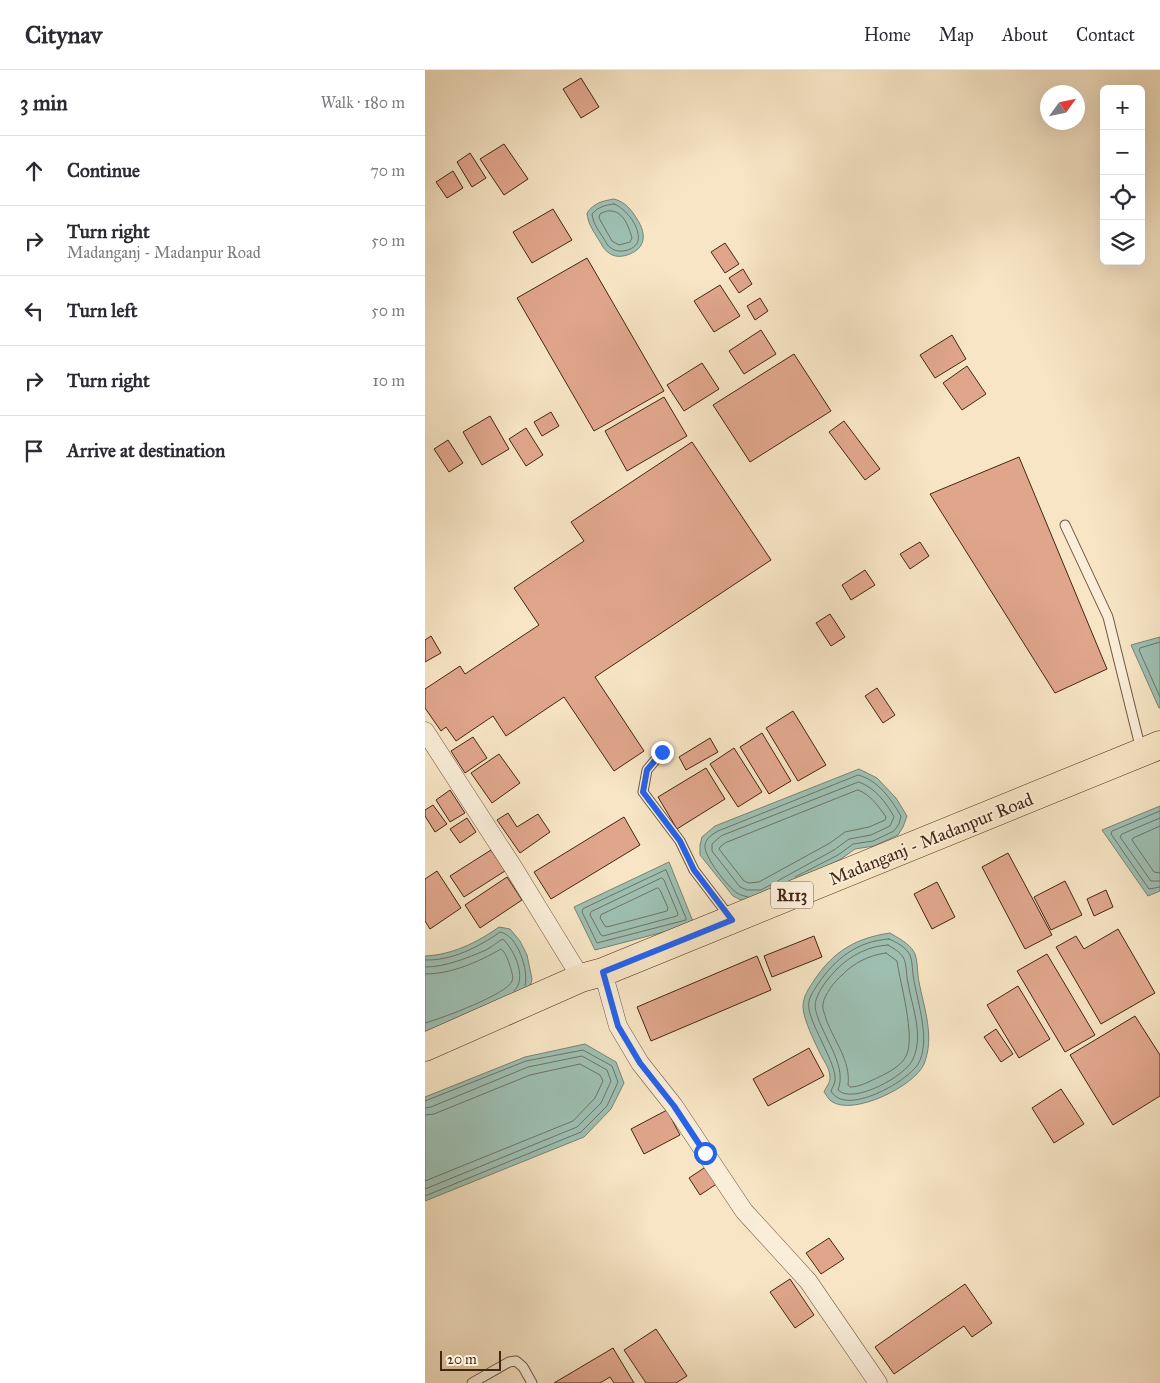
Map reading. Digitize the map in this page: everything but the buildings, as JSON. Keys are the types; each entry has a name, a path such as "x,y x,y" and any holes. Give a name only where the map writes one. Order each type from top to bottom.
{"main road":[{"name":"Madanganj - Madanpur Road","path":"425,1047 592,975 1151,749"}],"street":[{"path":"425,731 513,867 592,975 618,1026 640,1063 674,1106 744,1211 808,1281 878,1383"}],"lane":[{"path":"1065,525 1108,617 1151,749"},
{"path":"662,752 647,770 643,792 680,841 694,870 732,920"},
{"path":"472,1383 509,1362 516,1361 523,1367 532,1383"}],"water":[{"path":"614,199 625,204 632,212 640,225 643,235 643,240 638,249 622,256 613,255 605,250 589,223 587,213 595,205"},
{"path":"1160,637 1160,708 1159,708 1131,645"},
{"path":"859,769 877,778 896,798 907,816 898,835 874,846 855,849 841,859 788,887 745,902 733,896 700,855 702,837 715,826"},
{"path":"1160,806 1160,891 1148,896 1102,830"},
{"path":"669,862 694,924 595,950 574,907"},
{"path":"499,927 510,929 520,941 527,955 532,979 529,992 425,1042 425,956 445,953 464,947"},
{"path":"890,933 906,943 915,955 929,1033 927,1054 924,1064 918,1073 896,1090 867,1102 841,1105 831,1101 824,1092 830,1080 829,1072 807,1025 803,1007 804,999 822,969 838,953 856,942"},
{"path":"585,1044 616,1062 624,1083 611,1109 584,1137 425,1201 425,1097 525,1057"}],"route":[{"path":"662,752 647,770 643,792 680,841 694,870 732,920 603,972 618,1026 640,1063 674,1106 705,1153"}]}
